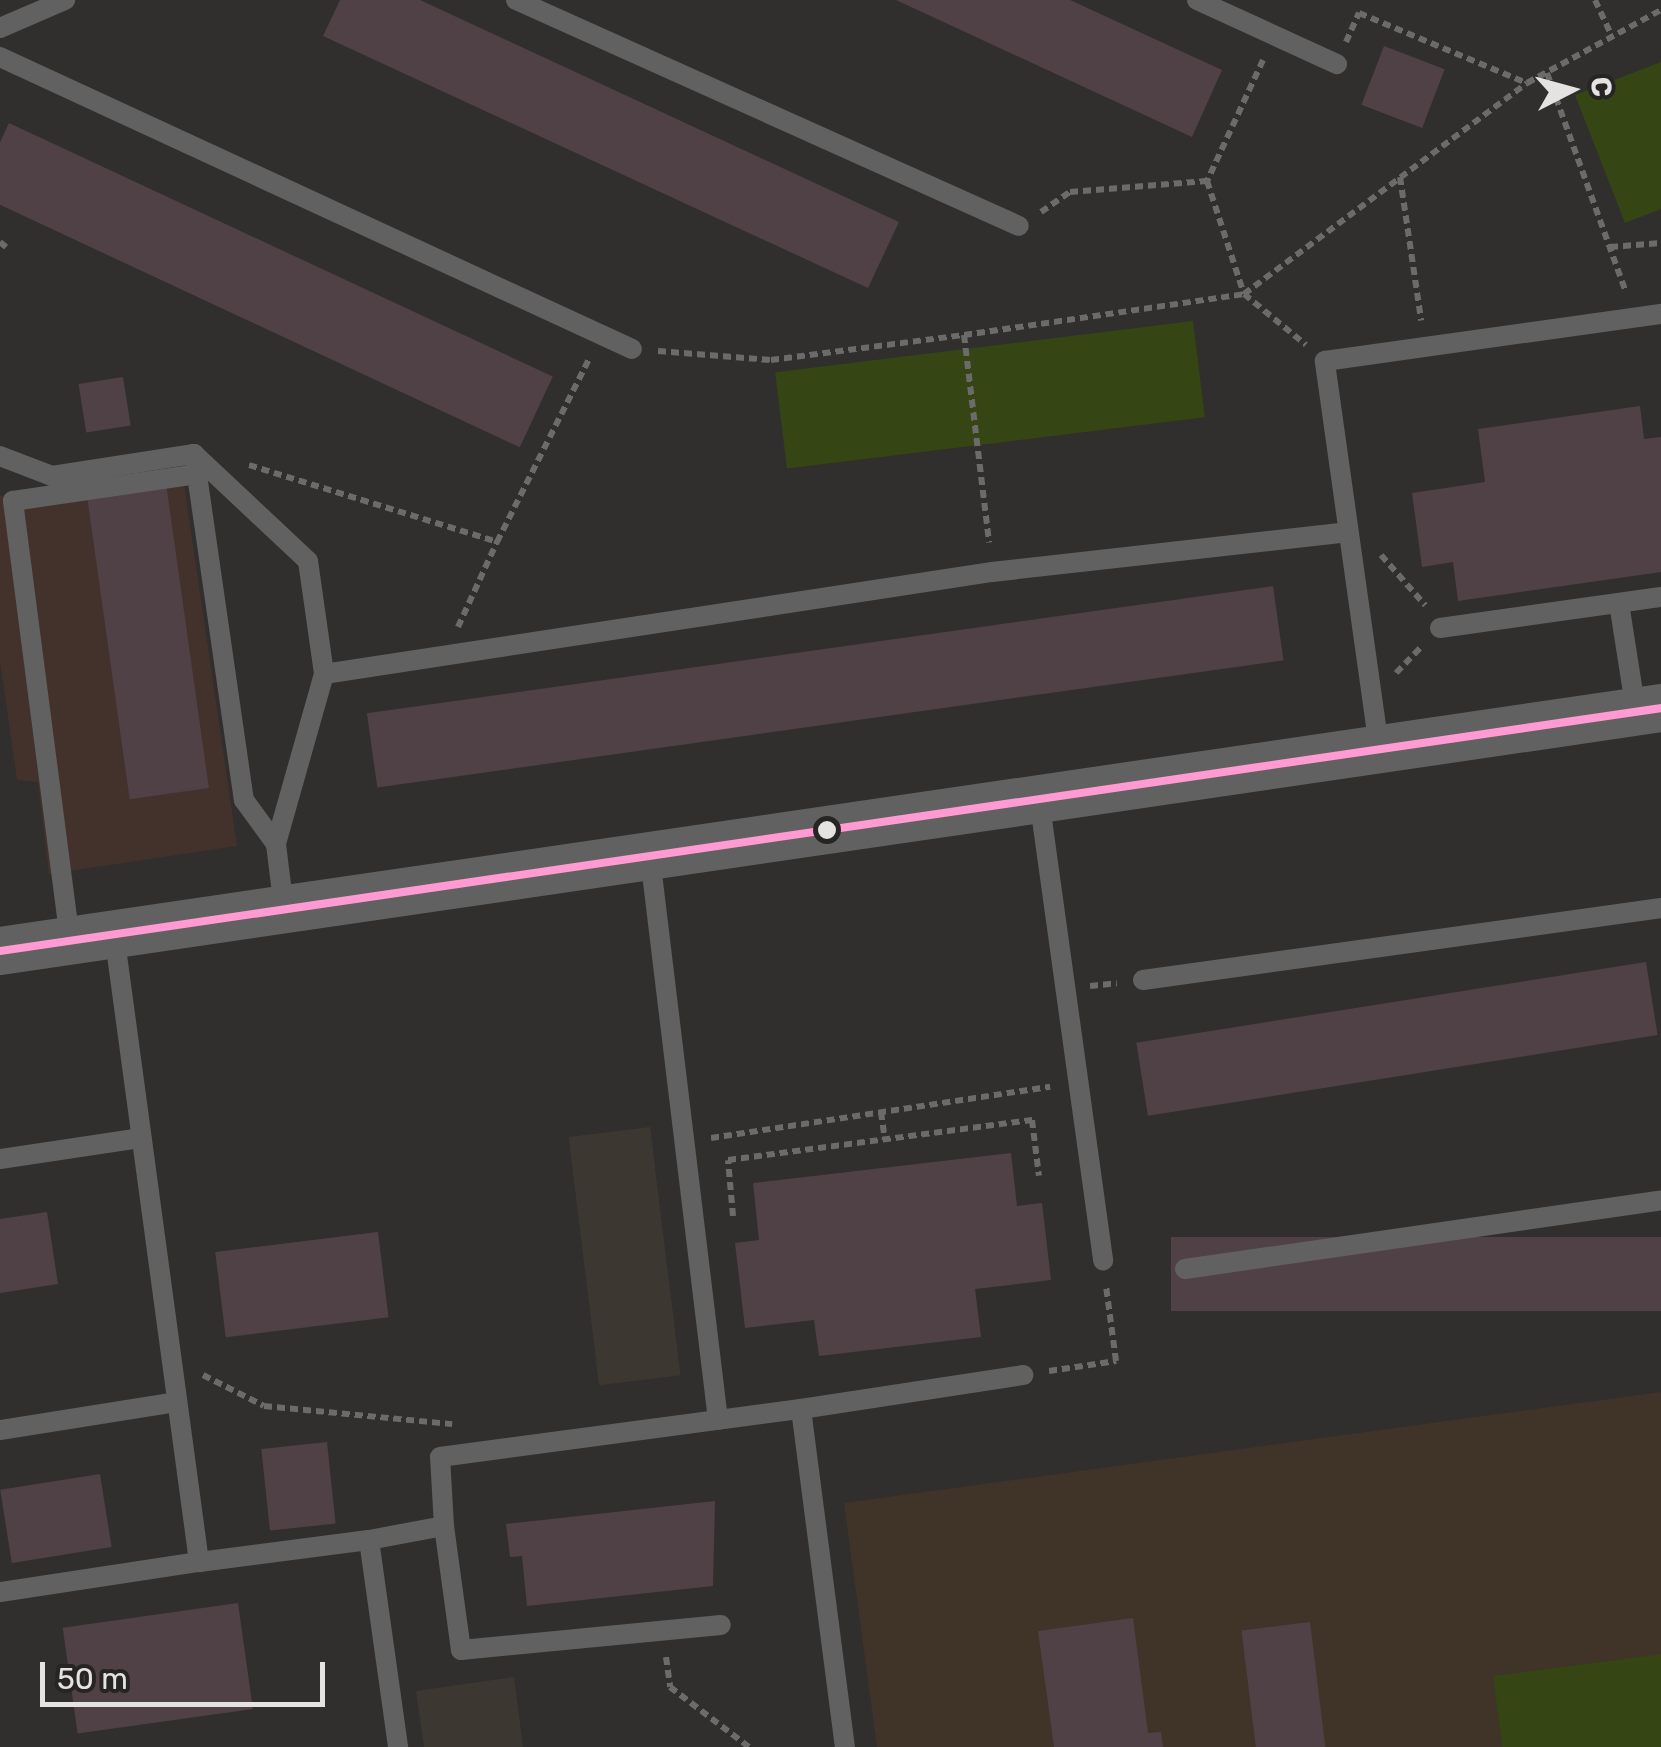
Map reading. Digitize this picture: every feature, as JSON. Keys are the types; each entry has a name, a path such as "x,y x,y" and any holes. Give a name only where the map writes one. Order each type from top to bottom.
{"street":[{"path":"0,950 1648,710"}],"lane":[{"path":"0,28 65,0"},
{"path":"516,0 1019,226"},
{"path":"1197,0 1337,64"},
{"path":"0,57 632,349"},
{"path":"1379,748 1325,360 1661,314"},
{"path":"0,456 52,476 196,464 308,561 324,674 276,844 284,909"},
{"path":"196,464 244,800 276,844"},
{"path":"196,464 12,501 92,936 142,1138 199,1562"},
{"path":"324,674 992,572 1348,532"},
{"path":"1440,628 1661,597"},
{"path":"1619,602 1648,710"},
{"path":"1039,798 1103,1262"},
{"path":"650,855 718,1420"},
{"path":"1143,980 1661,908"},
{"path":"0,1159 142,1138"},
{"path":"1185,1270 1661,1200"},
{"path":"721,1625 461,1650 444,1526 440,1457 1024,1375"},
{"path":"0,1430 176,1402"},
{"path":"800,1409 845,1747"},
{"path":"0,1592 444,1526"},
{"path":"369,1540 398,1747"}],"path":[{"path":"1595,0 1611,35"},
{"path":"632,349 771,360 1244,294 1527,83 1661,10"},
{"path":"1337,64 1358,13 1527,83"},
{"path":"1275,36 1206,181 1244,294 1325,360"},
{"path":"1547,72 1623,282"},
{"path":"1400,178 1425,347"},
{"path":"1019,226 1070,192 1206,181"},
{"path":"1610,247 1661,244"},
{"path":"444,655 601,335"},
{"path":"964,335 992,572"},
{"path":"196,464 432,515 497,542"},
{"path":"1348,532 1405,572 1440,628 1372,699"},
{"path":"1067,988 1143,980"},
{"path":"685,1142 1080,1083"},
{"path":"881,1112 885,1140"},
{"path":"732,1216 728,1160 1032,1120 1039,1176"},
{"path":"1024,1375 1116,1361 1103,1262"},
{"path":"170,1358 264,1406 501,1428 512,1448"},
{"path":"662,1631 670,1686 749,1747"}],"shaded area":[{"path":"182,470 237,846 49,874 38,782 17,780 0,661 0,496"},
{"path":"650,1127 680,1375 599,1385 569,1137"},
{"path":"1661,1392 1661,1747 877,1747 844,1503"},
{"path":"514,1677 523,1747 424,1747 416,1691"}],"green space":[{"path":"1661,62 1661,209 1625,223 1575,95"},
{"path":"1193,321 1205,417 787,469 775,372"},
{"path":"1661,1654 1661,1747 1502,1747 1493,1676"}],"building":[{"path":"340,0 420,0 899,222 868,288 323,36"},
{"path":"896,0 1070,0 1222,70 1192,137"},
{"path":"1384,46 1445,69 1422,128 1361,105"},
{"path":"9,123 553,377 520,447 0,205 0,142"},
{"path":"123,377 131,425 86,432 79,384"},
{"path":"1640,406 1644,439 1661,437 1661,572 1458,601 1453,562 1422,567 1412,493 1485,482 1478,429"},
{"path":"166,483 209,788 130,799 87,494"},
{"path":"1273,586 1283,660 377,788 367,713"},
{"path":"1646,962 1658,1035 1148,1116 1136,1043"},
{"path":"1011,1153 1017,1206 1042,1203 1051,1280 975,1289 981,1337 819,1356 814,1320 745,1328 735,1243 759,1240 753,1183"},
{"path":"47,1212 58,1284 0,1293 0,1219"},
{"path":"378,1232 388,1317 226,1337 215,1252"},
{"path":"1171,1237 1661,1237 1661,1311 1171,1311"},
{"path":"327,1442 336,1524 270,1530 261,1449"},
{"path":"100,1474 112,1547 12,1563 0,1490"},
{"path":"715,1501 713,1586 527,1606 522,1556 510,1557 506,1524"},
{"path":"238,1603 253,1709 78,1734 63,1628"},
{"path":"1133,1618 1148,1733 1161,1732 1163,1747 1054,1747 1038,1631"},
{"path":"1310,1622 1325,1747 1256,1747 1242,1630"}],"transit line":[{"path":"0,951 1661,708"}]}
